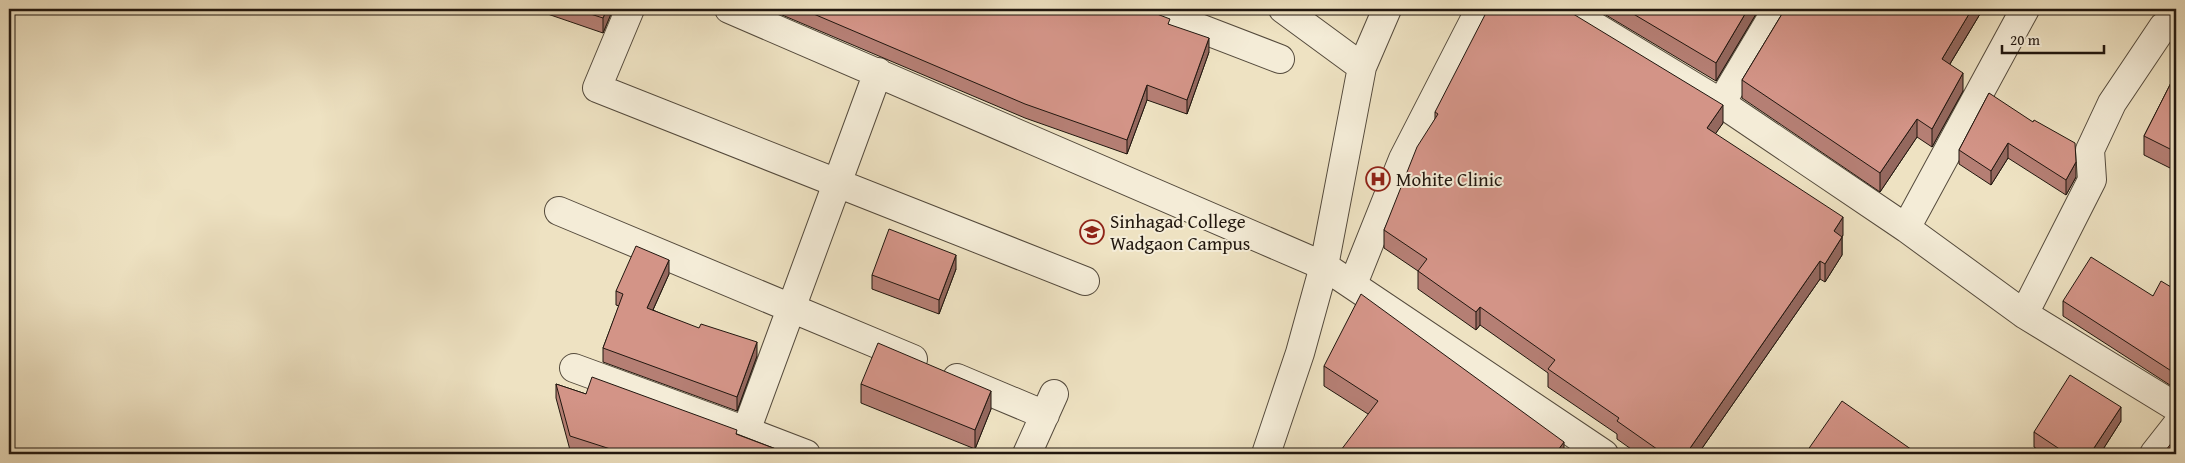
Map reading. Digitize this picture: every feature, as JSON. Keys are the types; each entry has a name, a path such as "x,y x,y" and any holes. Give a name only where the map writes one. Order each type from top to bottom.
{"street":[{"path":"630,9 597,88 1085,281"},
{"path":"729,9 1324,266 1604,454"},
{"path":"1150,9 1280,58"},
{"path":"1282,9 1362,67"},
{"path":"1266,454 1300,352 1324,266 1362,67 1387,9"},
{"path":"1353,284 1403,159 1480,9"},
{"path":"1566,9 1721,103 1906,228 2024,314 2176,407"},
{"path":"1721,103 1777,9"},
{"path":"1906,228 2025,9"},
{"path":"2024,314 2092,180 2090,150 2112,103 2163,27"},
{"path":"746,430 878,72"},
{"path":"559,211 791,308 1049,405 1027,454"},
{"path":"574,368 746,430 806,454"},
{"path":"2154,454 2176,426"}],"building":[{"path":"575,9 607,9 603,18"},
{"path":"802,9 1144,9 1170,19 1168,24 1209,38 1187,100 1147,85 1127,140 1025,104"},
{"path":"1488,9 1565,9 1723,105 1707,128 1843,217 1834,231 1842,237 1825,264 1820,261 1686,454 1664,454 1617,421 1619,418 1548,369 1555,360 1480,307 1476,312 1418,271 1427,259 1384,230 1417,147 1438,114 1435,112"},
{"path":"1625,9 1748,9 1716,63"},
{"path":"1785,9 1972,9 1942,59 1963,73 1932,129 1917,119 1880,173 1742,80"},
{"path":"2176,73 2176,152 2144,136"},
{"path":"1989,93 2033,122 2034,120 2075,143 2076,162 2066,180 2008,143 1991,171 1959,150"},
{"path":"889,229 956,255 939,300 872,275"},
{"path":"636,246 669,260 647,308 699,328 701,324 757,342 737,397 603,348 623,294 616,291"},
{"path":"2091,257 2153,296 2161,281 2176,290 2176,374 2063,301"},
{"path":"1361,294 1564,442 1555,454 1338,454 1378,401 1324,366"},
{"path":"878,343 991,391 975,430 861,384"},
{"path":"2070,375 2121,407 2090,454 2067,454 2034,432"},
{"path":"592,377 737,430 736,434 789,454 626,454 570,436 556,384 586,394"},
{"path":"1842,401 1915,452 1916,450 1922,454 1805,454"},
{"path":"2176,437 2176,454 2160,454 2166,450"}],"place":[{"name":"Mohite Clinic","path":"1378,179"},
{"name":"Sinhagad College Wadgaon Campus","path":"1092,232"}]}
